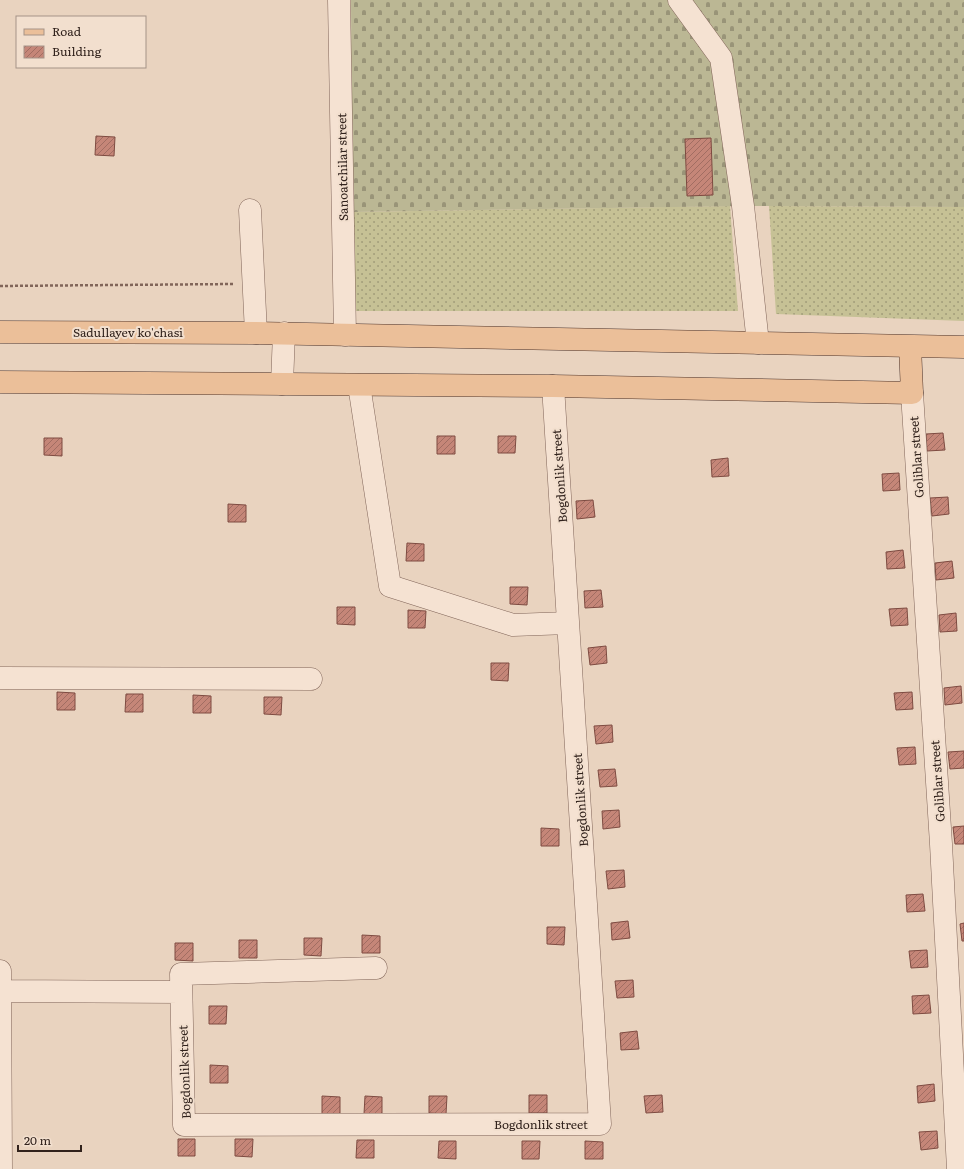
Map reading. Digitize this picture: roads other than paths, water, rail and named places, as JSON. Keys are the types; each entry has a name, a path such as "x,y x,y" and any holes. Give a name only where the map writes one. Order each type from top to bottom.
{"main road":[{"name":"Sadullayev ko'chasi","path":"0,332 284,333 964,347"},
{"path":"0,382 553,386 912,393 910,346"}],"street":[{"name":"Sanoatchilar street","path":"339,0 345,335"},
{"path":"679,0 721,58 744,206 758,343"},
{"path":"250,210 256,333"},
{"path":"282,384 284,333"},
{"path":"359,385 390,586 513,625 568,623"},
{"name":"Bogdonlik street","path":"376,968 181,974 184,1125 600,1124 553,386"},
{"name":"Goliblar street","path":"912,393 941,844 958,1169"},
{"path":"0,678 311,679"},
{"path":"0,970 1,1169"},
{"path":"0,991 181,992"}]}
